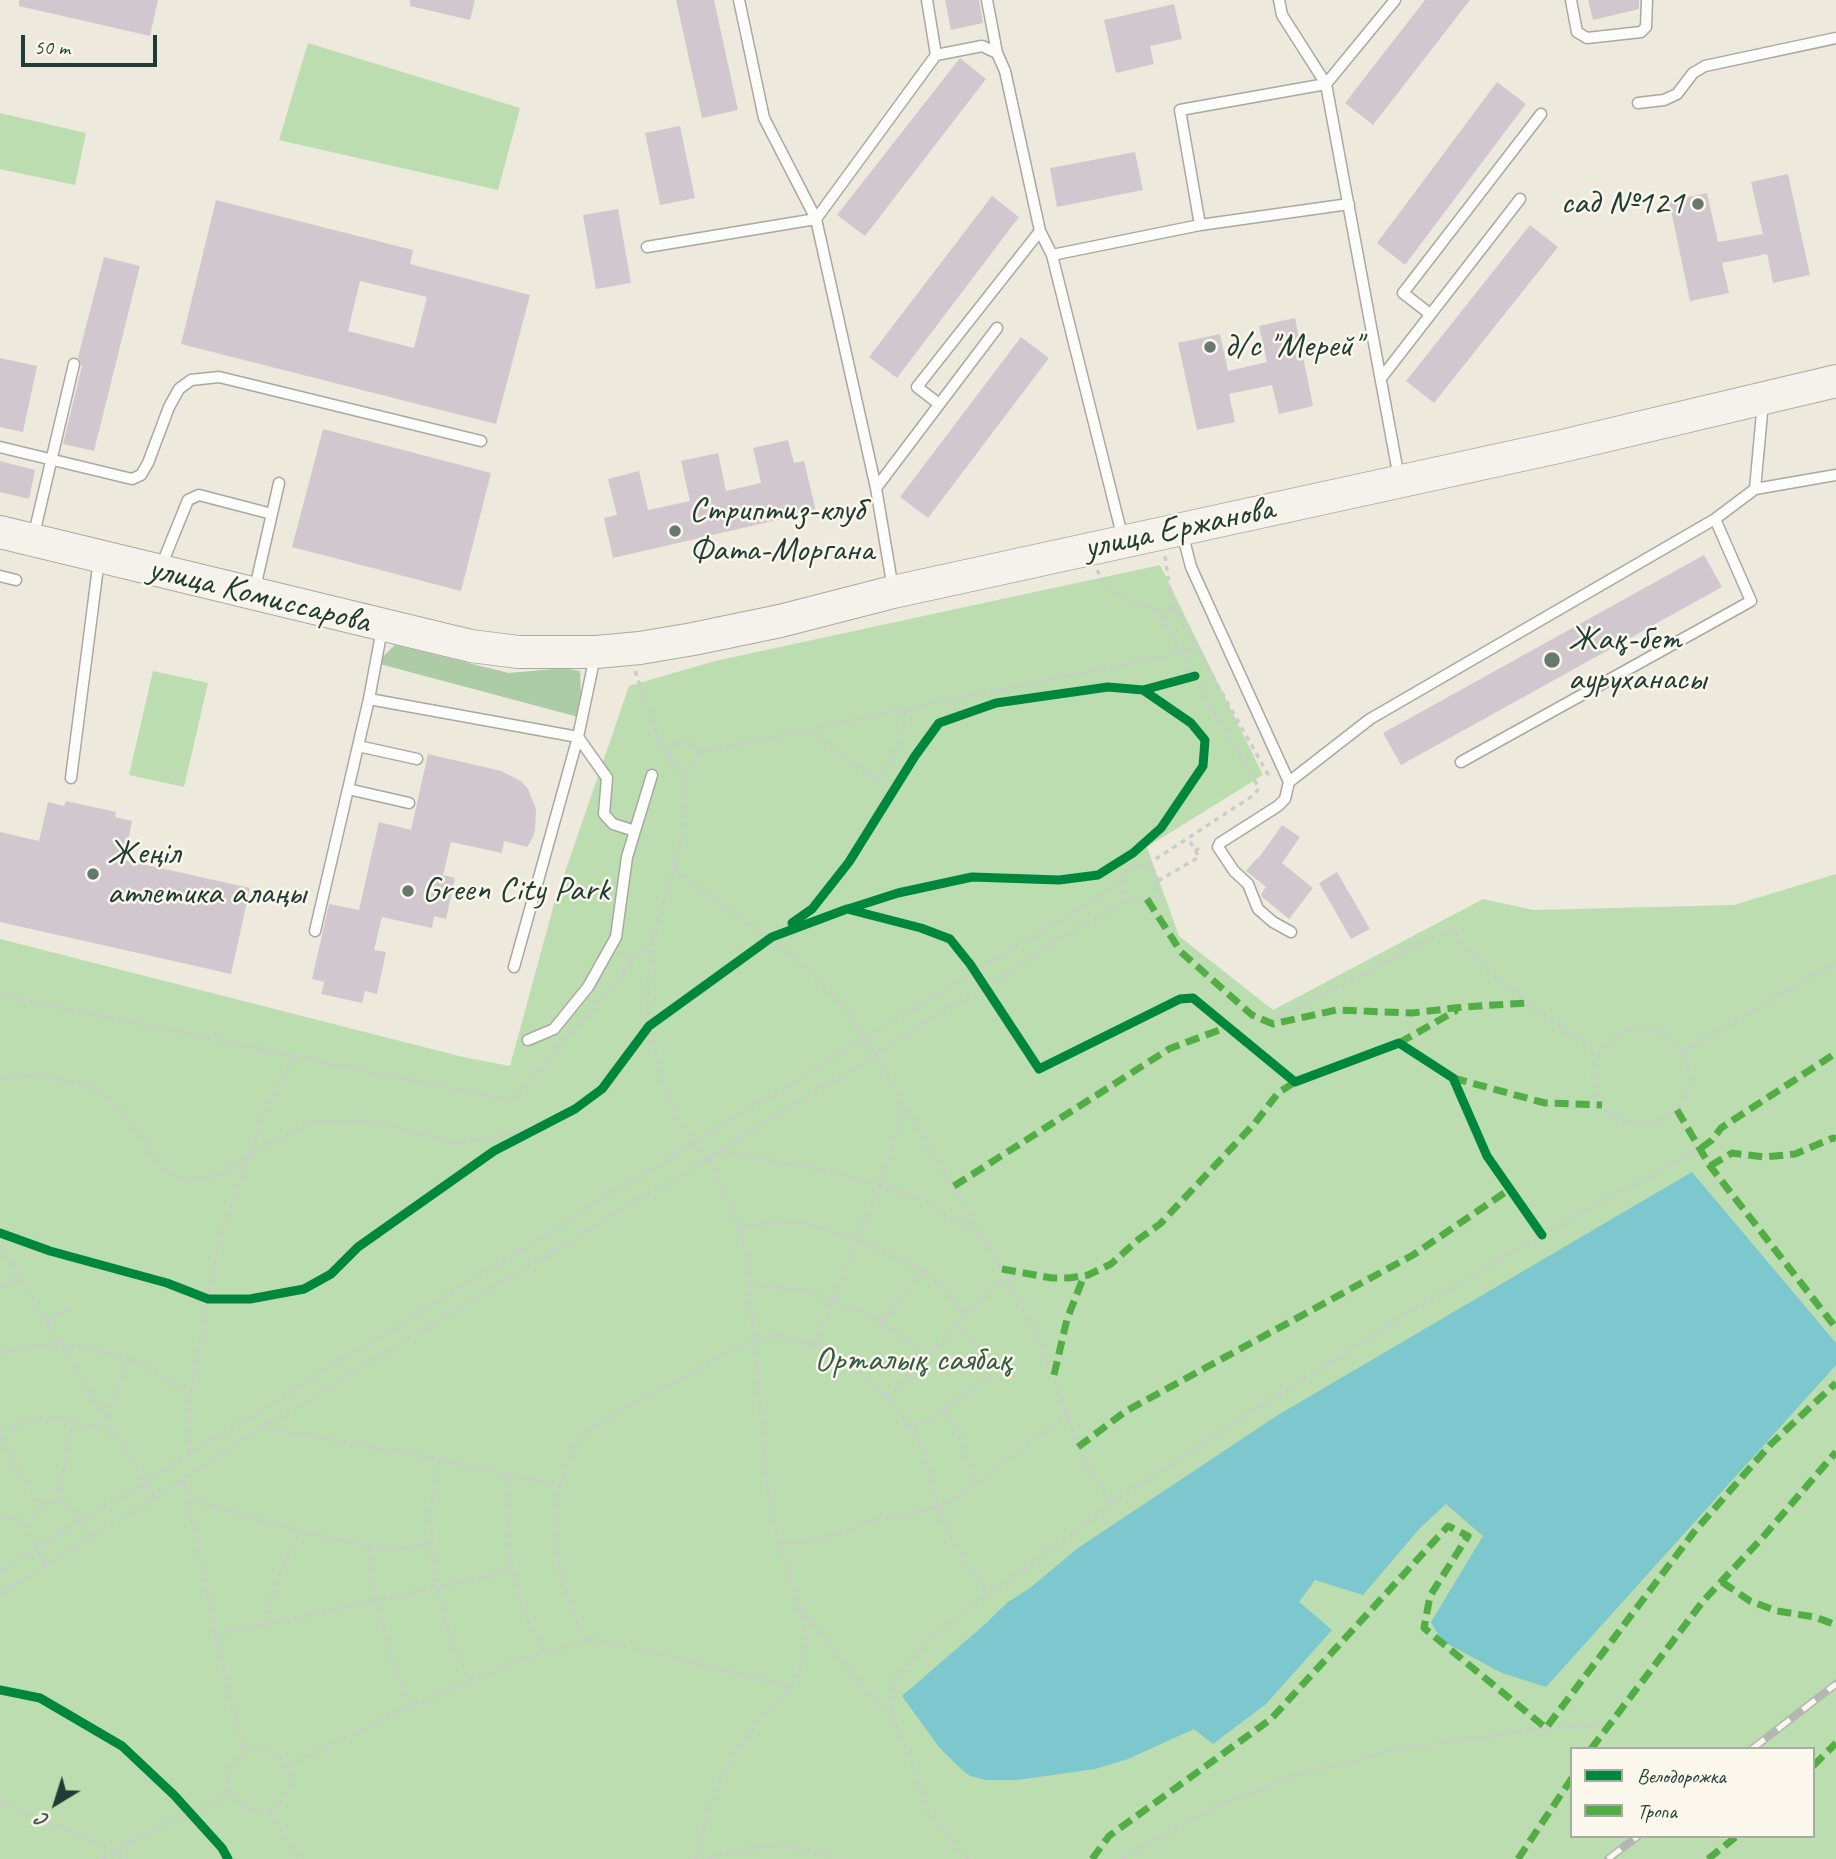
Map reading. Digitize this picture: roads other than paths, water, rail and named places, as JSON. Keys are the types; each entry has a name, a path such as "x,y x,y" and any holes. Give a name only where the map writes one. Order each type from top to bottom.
{"street":[{"name":"улица Ержанова","path":"519,652 596,652 705,637 893,592 1558,447 1836,381"},
{"name":"улица Комиссарова","path":"0,532 383,626 471,646 519,652"}],"lane":[{"path":"739,0 764,118 816,219 876,488 893,592"},
{"path":"927,0 936,55"},
{"path":"987,0 997,53 1005,71 1040,230 1052,255 1124,542"},
{"path":"1279,0 1282,15 1326,84 1400,481"},
{"path":"1200,225 1180,110 1326,84 1395,0"},
{"path":"1571,0 1577,32 1587,38 1641,32 1646,27 1647,0"},
{"path":"1638,103 1664,100 1677,94 1693,73 1705,66 1836,38"},
{"path":"647,247 816,219 936,55 982,46 997,53"},
{"path":"1430,314 1404,293 1541,114"},
{"path":"1382,377 1520,199"},
{"path":"1052,255 1200,225 1349,204"},
{"path":"939,404 917,387 1040,230"},
{"path":"876,488 997,328"},
{"path":"33,541 74,364"},
{"path":"0,447 132,478 141,475 148,463 169,407 179,389 191,380 219,377 481,441"},
{"path":"1755,489 1763,398"},
{"path":"1289,782 1370,719 1715,519 1755,489 1836,475"},
{"path":"253,595 279,483"},
{"path":"159,572 188,500 199,495 272,514"},
{"path":"1461,762 1751,601 1715,519"},
{"path":"1171,531 1191,567 1289,782 1285,799 1278,806 1220,843 1218,848 1234,871 1248,884 1258,909 1291,932"},
{"path":"71,778 99,558"},
{"path":"0,576 16,580"},
{"path":"315,932 369,699 383,626"},
{"path":"514,967 578,737 596,652"},
{"path":"369,699 578,737 607,778 604,814 613,824 635,831"},
{"path":"358,746 417,759"},
{"path":"528,1041 554,1030 588,987 616,937 627,857 652,775"},
{"path":"348,789 409,803"}],"water":[{"path":"1692,1172 1836,1343 1836,1365 1546,1687 1502,1673 1444,1642 1431,1622 1483,1536 1446,1504 1420,1528 1363,1595 1315,1580 1299,1602 1332,1630 1266,1704 1213,1744 1194,1729 1128,1759 1095,1769 1017,1780 986,1780 970,1776 939,1747 902,1696 1008,1602 1030,1588 1078,1548 1278,1415"}],"railway":[{"path":"1755,1747 1836,1684"},
{"path":"1608,1859 1635,1838"}],"place":[{"name":"сад №121","path":"1698,204"},
{"name":"д/с \"Мерей\"","path":"1210,347"},
{"name":"Стриптиз-клуб Фата-Моргана","path":"675,531"},
{"name":"Жақ-бет ауруханасы","path":"1552,660"},
{"name":"Жеңіл атлетика алаңы","path":"93,874"},
{"name":"Green City Park","path":"408,891"}],"park label":[{"name":"Орталық саябақ","path":"913,1361"}]}
